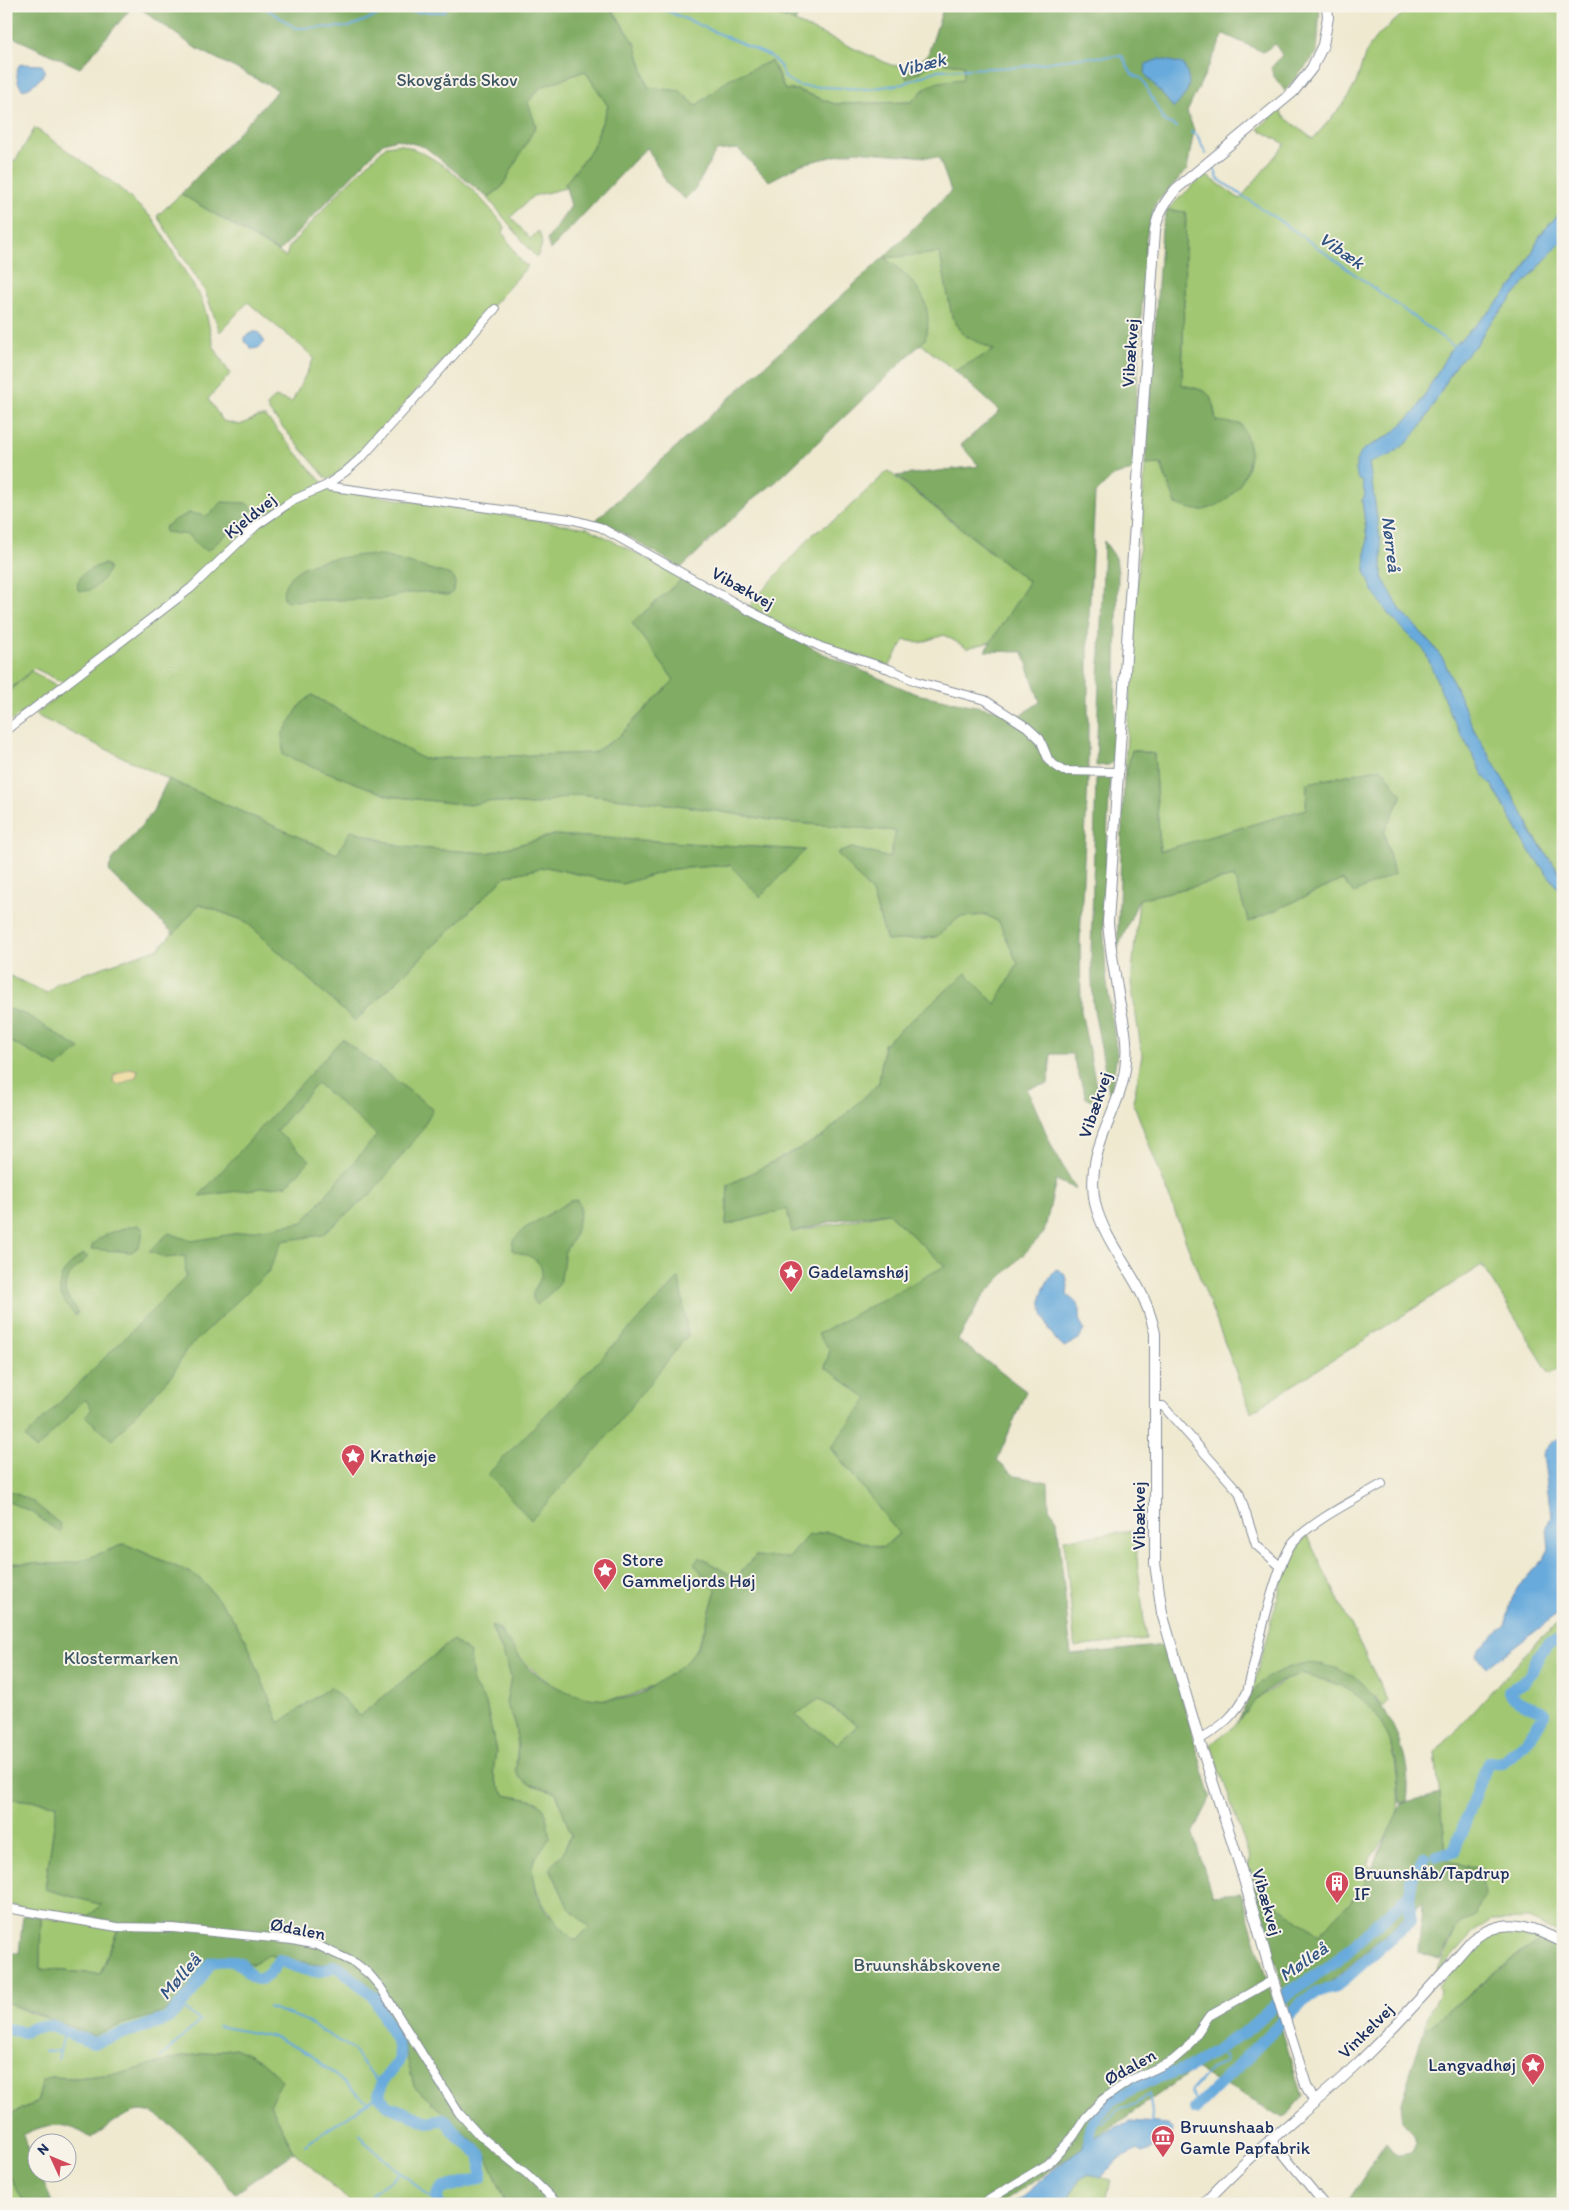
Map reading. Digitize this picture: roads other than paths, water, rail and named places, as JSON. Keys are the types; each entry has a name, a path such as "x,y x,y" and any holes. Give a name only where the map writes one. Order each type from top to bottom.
{"street":[{"name":"Vibækvej","path":"1314,2101 1306,2085 1286,2024 1241,1869 1199,1740 1162,1613 1155,1563 1155,1332 1151,1316 1139,1288 1101,1222 1093,1184 1098,1146 1122,1084 1126,1061 1126,1036 1110,951 1108,922 1154,230 1165,201 1176,189 1293,92 1312,68 1323,45 1328,17 1327,6"},
{"name":"Kjeldvej","path":"6,730 190,588 257,525 295,499 325,486 345,472 364,455 495,309"},
{"name":"Vibækvej","path":"325,486 570,519 600,527 746,609 821,647 889,669 918,682 985,700 1027,727 1040,739 1049,761 1063,772 1118,772"},
{"path":"1156,1406 1163,1406 1238,1492 1256,1545 1280,1566"},
{"path":"1199,1740 1226,1723 1247,1692 1280,1566 1294,1540 1321,1521 1382,1484"},
{"name":"Ødalen","path":"6,1908 117,1927 172,1928 292,1940 318,1945 342,1955 369,1974 381,1988 459,2113 478,2134 527,2174 558,2204"},
{"name":"Vinkelvej","path":"1204,2204 1238,2167 1270,2138 1352,2070 1385,2037 1472,1940 1484,1931 1513,1924 1531,1928 1563,1942"},
{"name":"Ødalen","path":"982,2204 1048,2164 1102,2100 1129,2081 1172,2061 1186,2049 1209,2016 1273,1980"},
{"path":"1270,2138 1324,2204"}],"water":[{"path":"1160,59 1183,64 1188,77 1189,83 1186,93 1174,108 1145,74 1146,64"},
{"path":"19,65 42,65 45,70 39,80 23,90 19,85 17,75"},
{"path":"1563,209 1563,239 1486,328 1477,344 1456,364 1424,422 1409,441 1391,455 1369,463 1382,553 1382,577 1401,611 1431,643 1444,661 1474,730 1528,822 1530,831 1563,878 1563,894 1530,852 1492,785 1485,778 1450,713 1425,651 1389,615 1372,589 1365,570 1367,538 1362,501 1365,495 1362,481 1358,480 1356,461 1363,450 1393,433 1416,411 1450,350 1493,308 1514,284 1523,271 1541,234"},
{"path":"253,332 258,332 265,342 258,348 252,349 245,342 245,337"},
{"path":"1056,1269 1065,1276 1068,1283 1067,1295 1079,1308 1079,1319 1084,1330 1079,1339 1064,1347 1059,1344 1051,1332 1044,1317 1041,1303 1045,1286"},
{"path":"1563,1437 1563,1611 1486,1668 1477,1654 1480,1648 1505,1626 1512,1599 1518,1587 1544,1558 1549,1549 1547,1527 1551,1515 1543,1454 1551,1443"},
{"path":"1130,2121 1169,2124 1173,2129 1172,2136 1158,2146 1143,2153 1138,2150 1117,2160 1101,2178 1089,2174 1080,2179 1064,2204 1011,2204 1026,2196 1040,2180 1083,2147 1084,2139 1091,2139"}],"waterway":[{"name":"Vibæk","path":"262,6 296,28 349,27 393,9 414,12 444,12 447,6"},
{"name":"Vibæk","path":"656,6 770,56 780,66 785,78 799,86 868,89 903,84 938,70 1020,67 1074,58 1122,56 1132,74 1142,79 1164,121 1177,127"},
{"name":"Vibæk","path":"1191,132 1197,135 1206,154"},
{"name":"Vibæk","path":"1213,165 1218,179 1302,236 1455,347"},
{"name":"Mølleå","path":"1436,1856 1454,1851 1488,1762 1504,1761 1538,1726 1544,1712 1516,1700 1509,1691 1524,1682 1531,1673 1539,1655 1548,1644 1563,1639"},
{"path":"1195,2109 1301,2003 1317,1992 1334,1988 1410,1921 1410,1880 1424,1858"},
{"name":"Mølleå","path":"1179,2071 1190,2067 1245,2032 1293,1990 1336,1962 1409,1895"},
{"name":"Mølleå","path":"6,2029 24,2032 36,2027 54,2026 93,2043 167,2019 189,1996 211,1962 227,1960 238,1963 252,1977 257,1979 268,1975 279,1960 306,1970 320,1971 333,1966 341,1969 374,1997 398,2045 400,2055 398,2062 382,2082 379,2095 388,2106 428,2122 444,2119 461,2139 481,2155 481,2178 441,2189 437,2195 438,2204"},
{"path":"160,2058 200,2021 180,2005"},
{"path":"268,2007 302,2019 351,2048 381,2087"},
{"path":"218,2026 275,2037 311,2055 368,2103"},
{"path":"58,2059 65,2031"},
{"path":"45,2051 60,2051"},
{"path":"1197,2105 1190,2092 1211,2069 1225,2063 1224,2056 1215,2054 1212,2051"},
{"name":"Mølleå","path":"1093,2156 1089,2132 1095,2119 1103,2109 1137,2086 1172,2073"},
{"path":"1096,2119 1103,2122 1121,2108 1137,2104 1149,2094 1152,2113 1151,2124"},
{"path":"305,2145 379,2095"},
{"path":"359,2134 365,2142 432,2199"},
{"path":"371,2195 378,2188 393,2179 399,2172"},
{"name":"Mølleå","path":"430,2204 437,2195"}],"place":[{"name":"Gadelamshøj","path":"791,1293"},
{"name":"Krathøje","path":"353,1477"},
{"name":"Store Gammeljords Høj","path":"605,1591"},
{"name":"Bruunshåb/Tapdrup IF","path":"1337,1904"},
{"name":"Langvadhøj","path":"1533,2086"},
{"name":"Bruunshaab Gamle Papfabrik","path":"1163,2158"}],"park label":[{"name":"Skovgårds Skov","path":"457,80"},
{"name":"Klostermarken","path":"121,1658"},
{"name":"Bruunshåbskovene","path":"927,1965"}],"water label":[{"name":"Nørreå","path":"1392,544"}]}
